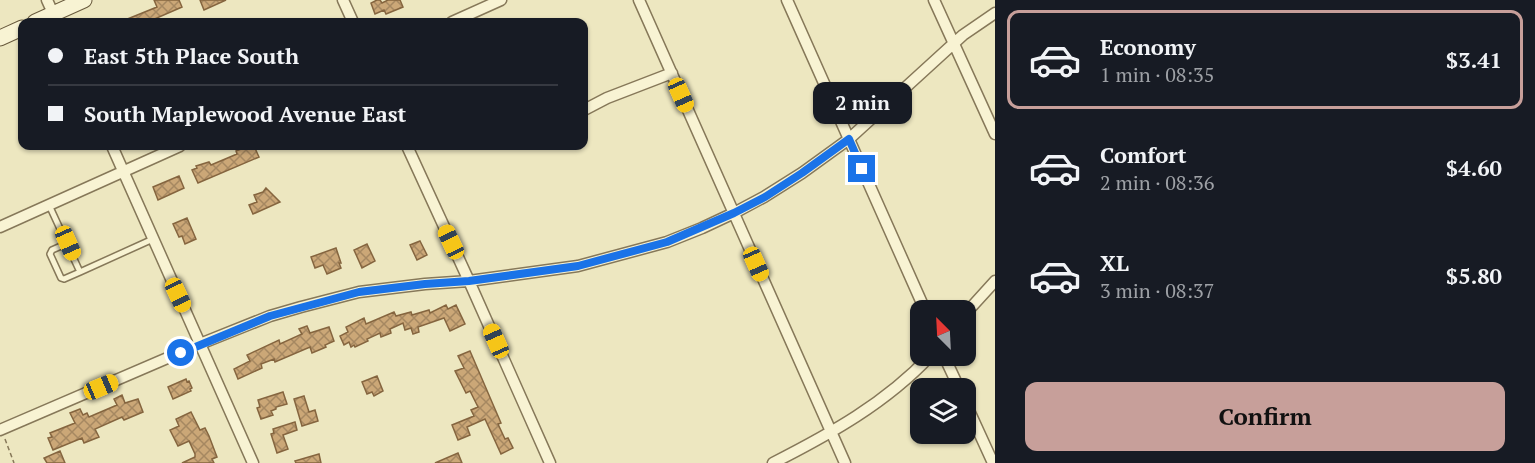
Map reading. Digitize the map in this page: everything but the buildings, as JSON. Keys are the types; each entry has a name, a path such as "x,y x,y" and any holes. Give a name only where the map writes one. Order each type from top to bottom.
{"street":[{"path":"53,12 84,0"},
{"path":"343,0 351,18"},
{"path":"461,18 501,0"},
{"path":"639,0 845,463"},
{"path":"787,0 921,300"},
{"path":"934,0 995,134"},
{"path":"1,430 270,316 359,292 469,281 578,266 667,242 734,213 765,197 802,173 849,139 954,44 995,13"},
{"path":"0,38 18,30"},
{"path":"588,108 607,98 672,73"},
{"path":"114,150 253,463"},
{"path":"0,227 171,150"},
{"path":"409,150 550,463"},
{"path":"976,302 995,281"},
{"path":"773,463 831,432 874,405 920,366"},
{"path":"976,426 993,463"}],"lane":[{"path":"49,205 80,272"},
{"path":"68,243 52,250 50,254 64,279 153,238"}],"path":[{"path":"1,430 14,463"}],"route":[{"path":"181,353 270,316 359,292 469,281 578,266 667,242 702,228 765,197 849,139 862,169"}]}
